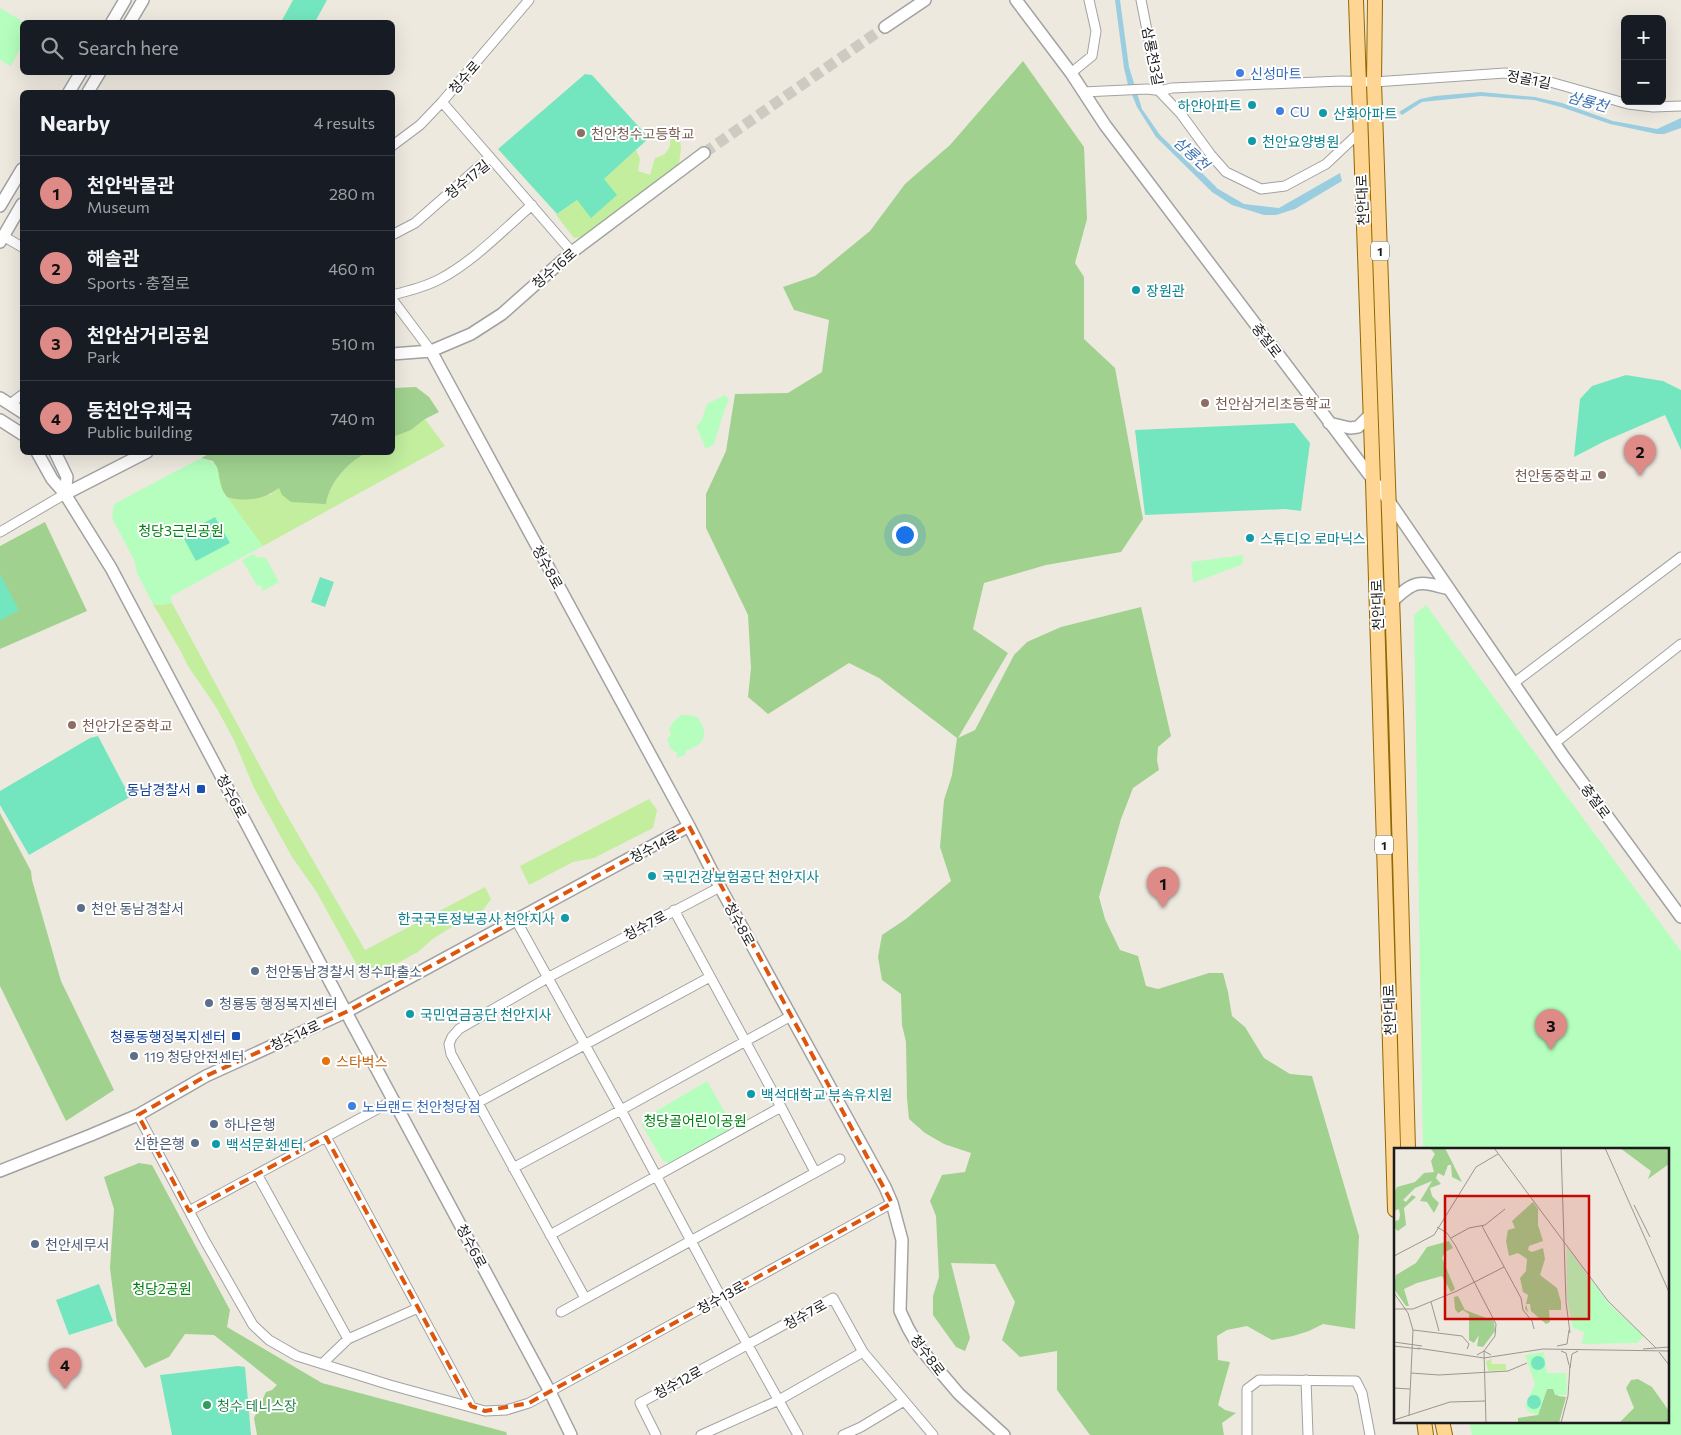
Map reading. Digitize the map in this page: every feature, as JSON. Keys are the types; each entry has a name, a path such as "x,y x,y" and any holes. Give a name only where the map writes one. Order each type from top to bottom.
{"main road":[{"name":"천안대로","path":"1356,0 1394,1177"},
{"name":"천안대로","path":"1375,0 1374,82 1389,501 1408,1148"},
{"path":"1424,1422 1426,1435"},
{"path":"1442,1422 1445,1435"}],"street":[{"path":"113,20 125,0"},
{"path":"131,20 143,0"},
{"name":"청수로","path":"395,144 420,125 442,102 529,0"},
{"path":"885,27 924,0"},
{"name":"충절로","path":"1016,0 1070,73 1105,125 1389,501 1555,743 1681,918"},
{"path":"1070,73 1092,56 1096,31 1089,0"},
{"name":"삼룡천3길","path":"1142,0 1159,91 1181,114 1226,172 1262,189 1285,186 1326,164 1360,132"},
{"name":"정골1길","path":"1083,92 1147,89 1174,92 1342,86 1358,83 1505,73 1536,78 1628,104 1653,107 1681,106"},
{"path":"70,90 79,75"},
{"path":"89,90 98,75"},
{"path":"442,102 490,157"},
{"name":"청수16로","path":"395,354 431,351 471,334 502,314 572,252 704,153"},
{"name":"청수17길","path":"395,233 415,223 490,157 572,252"},
{"path":"0,206 20,172"},
{"path":"395,294 417,289 440,279 467,262 532,205"},
{"path":"20,208 2,239 20,246"},
{"path":"395,303 431,351"},
{"name":"청수8로","path":"431,351 689,826 720,887 885,1187 892,1203 902,1240 900,1311 908,1328 919,1347 959,1394 1004,1435"},
{"path":"5,401 20,396"},
{"path":"5,401 20,411"},
{"path":"1330,423 1350,428 1358,427 1370,414"},
{"path":"0,420 20,433"},
{"name":"청수6로","path":"39,455 52,479 65,494 111,568 550,1392 571,1435"},
{"name":"청수6로","path":"56,455 66,477 65,494"},
{"path":"0,532 128,457"},
{"path":"1514,683 1681,557"},
{"path":"1392,602 1405,589 1419,582 1450,589"},
{"path":"1555,743 1681,644"},
{"name":"청수14로","path":"0,1171 138,1115 206,1076 346,1012 689,826"},
{"path":"674,910 720,887"},
{"name":"청수7로","path":"585,1298 477,1103 451,1054 449,1044 459,1029 549,977 674,910 782,1107 815,1172"},
{"path":"516,920 622,1110 721,1297 798,1435"},
{"path":"477,1103 710,977"},
{"path":"513,1168 791,1016"},
{"path":"189,1211 394,1100"},
{"path":"550,1235 782,1107"},
{"path":"138,1115 204,1241 253,1325 269,1340 297,1356 390,1385 485,1411 506,1410 528,1403 550,1392"},
{"path":"326,1138 471,1406"},
{"path":"561,1312 840,1160"},
{"path":"257,1174 348,1338"},
{"name":"청수13로","path":"550,1392 892,1203"},
{"name":"청수7로","path":"748,1344 833,1298 863,1352 933,1435"},
{"path":"322,1364 348,1338 418,1308"},
{"name":"청수12로","path":"656,1435 640,1403 748,1344"},
{"path":"701,1435 779,1400 863,1352"},
{"path":"1247,1435 1247,1389 1259,1380 1356,1381 1362,1393 1370,1435"},
{"path":"1306,1380 1308,1435"},
{"path":"843,1435 863,1431 904,1401"}],"highlighted area":[{"path":"689,826 892,1203 529,1403 485,1411 471,1406 326,1137 189,1211 138,1115 206,1076 346,1012"}],"green space":[{"path":"293,0 327,0 316,20 282,20"},
{"path":"0,8 21,20 20,49 11,66 0,60"},
{"path":"1023,61 1084,147 1087,219 1075,263 1084,277 1084,339 1115,368 1143,519 1121,552 1046,565 984,583 973,629 1008,653 958,738 975,730 1014,655 1027,642 1061,627 1141,607 1171,736 1158,747 1157,760 1159,770 1133,788 1121,819 1099,897 1105,919 1120,950 1138,956 1146,986 1158,989 1209,973 1223,973 1232,1016 1245,1027 1264,1058 1290,1074 1312,1076 1359,1236 1355,1329 1323,1324 1309,1331 1272,1340 1247,1326 1227,1330 1217,1336 1218,1360 1230,1362 1218,1405 1225,1410 1236,1413 1222,1423 1224,1435 1090,1435 1057,1390 1057,1351 1020,1357 1002,1340 1015,1302 995,1264 951,1263 970,1338 965,1351 956,1347 933,1315 933,1296 939,1277 936,1216 930,1201 942,1175 965,1172 971,1153 944,1144 925,1133 909,1119 906,1042 902,1025 901,994 882,980 878,957 882,935 906,919 951,881 940,847 944,800 952,775 957,738 879,678 849,663 768,714 748,697 751,668 748,615 706,528 706,494 726,451 735,394 788,393 822,372 829,320 794,310 783,287 815,276 870,231 905,184 950,145"},
{"path":"585,74 592,75 649,138 604,179 617,195 591,218 577,200 557,214 498,149"},
{"path":"679,129 681,148 679,164 583,237 574,238 556,215 577,200 592,217 604,179 636,150 640,159 638,171 650,175 655,158 667,151 670,145 670,137 674,130"},
{"path":"1626,375 1663,381 1681,390 1681,450 1665,415 1605,441 1574,457 1580,399 1592,386"},
{"path":"416,387 429,397 439,412 425,419 411,430 395,436 395,388"},
{"path":"725,395 729,400 714,444 706,449 696,426 701,422 707,404"},
{"path":"425,419 445,446 263,546 257,539 235,550 201,458 270,495 280,487 326,504 335,482 351,461 360,455 395,455 395,436 411,430"},
{"path":"1294,423 1310,443 1301,511 1285,509 1145,515 1135,430"},
{"path":"206,455 362,455 340,474 331,488 326,504 291,502 282,495 279,488 267,495 254,499 226,497 213,461 201,458"},
{"name":"청당3근린공원","path":"201,458 209,460 216,466 222,490 263,546 170,597 172,603 153,604 137,573 134,560 112,518 114,504"},
{"path":"215,517 230,543 196,561 182,535"},
{"path":"45,522 87,611 0,649 0,546"},
{"path":"253,554 257,557 266,558 279,582 263,591 260,585 257,586 242,560"},
{"path":"1243,555 1243,564 1193,583 1191,562"},
{"path":"0,574 19,610 0,621"},
{"path":"320,577 334,582 325,607 311,602"},
{"path":"172,603 281,805 365,950 485,887 491,899 484,909 434,938 418,952 385,970 376,973 359,969 316,891 292,857 254,788 234,740 216,707 188,666 153,604"},
{"path":"1426,605 1681,951 1681,1435 1472,1435 1469,1422 1668,1422 1668,1148 1423,1148 1414,615"},
{"path":"681,715 697,717 703,729 704,738 698,745 686,751 685,755 677,758 677,753 671,749 667,739 671,735 669,729"},
{"path":"98,736 130,797 29,855 0,805 0,791 90,738"},
{"path":"649,799 657,810 653,828 594,858 573,862 529,885 520,866"},
{"path":"0,813 31,871 61,981 114,1090 66,1121 0,986"},
{"name":"청당골어린이공원","path":"707,1081 735,1130 670,1163 663,1161 642,1125 643,1119"},
{"name":"청당2공원","path":"139,1163 152,1165 230,1310 227,1327 322,1383 506,1432 507,1435 257,1435 254,1418 266,1392 272,1390 277,1385 214,1335 185,1334 169,1357 145,1368 117,1324 110,1268 114,1209 104,1177"},
{"path":"99,1284 113,1321 69,1335 56,1300"},
{"name":"청수 테니스장","path":"238,1366 245,1367 251,1435 172,1435 160,1375"}],"water":[{"path":"1115,0 1120,0 1129,67 1142,109 1160,135 1213,186 1244,204 1279,208 1340,173 1342,181 1295,209 1276,215 1264,215 1232,205 1212,192 1156,137 1137,107 1128,85 1124,68"},
{"path":"1481,92 1535,97 1562,103 1613,121 1657,129 1681,118 1681,128 1664,134 1657,134 1610,124 1534,100 1481,96 1422,102 1402,115 1399,112 1420,99"}],"waterway":[{"name":"삼룡천","path":"1200,173 1215,188"}],"tunnel":[{"path":"704,153 885,27"}],"place":[{"name":"신성마트","path":"1240,73"},
{"name":"하얀아파트","path":"1252,105"},
{"name":"CU","path":"1280,111"},
{"name":"산화아파트","path":"1323,113"},
{"name":"천안청수고등학교","path":"581,133"},
{"name":"천안요양병원","path":"1252,141"},
{"name":"장원관","path":"1136,290"},
{"name":"천안삼거리초등학교","path":"1205,403"},
{"name":"천안동중학교","path":"1602,475"},
{"name":"해솔관","path":"1640,476"},
{"name":"스튜디오 로마닉스","path":"1250,538"},
{"name":"천안가온중학교","path":"72,725"},
{"name":"동남경찰서","path":"201,789"},
{"name":"국민건강보험공단 천안지사","path":"652,876"},
{"name":"천안 동남경찰서","path":"81,908"},
{"name":"천안박물관","path":"1163,908"},
{"name":"한국국토정보공사 천안지사","path":"565,918"},
{"name":"천안동남경찰서 청수파출소","path":"255,971"},
{"name":"청룡동 행정복지센터","path":"209,1003"},
{"name":"국민연금공단 천안지사","path":"410,1014"},
{"name":"청룡동행정복지센터","path":"236,1036"},
{"name":"천안삼거리공원","path":"1551,1050"},
{"name":"119 청당안전센터","path":"134,1056"},
{"name":"스타벅스","path":"326,1061"},
{"name":"백석대학교 부속유치원","path":"751,1094"},
{"name":"노브랜드 천안청당점","path":"352,1106"},
{"name":"하나은행","path":"214,1124"},
{"name":"신한은행","path":"195,1143"},
{"name":"백석문화센터","path":"216,1144"},
{"name":"천안세무서","path":"35,1244"},
{"name":"동천안우체국","path":"65,1389"},
{"name":"청수 테니스장","path":"207,1405"}]}
